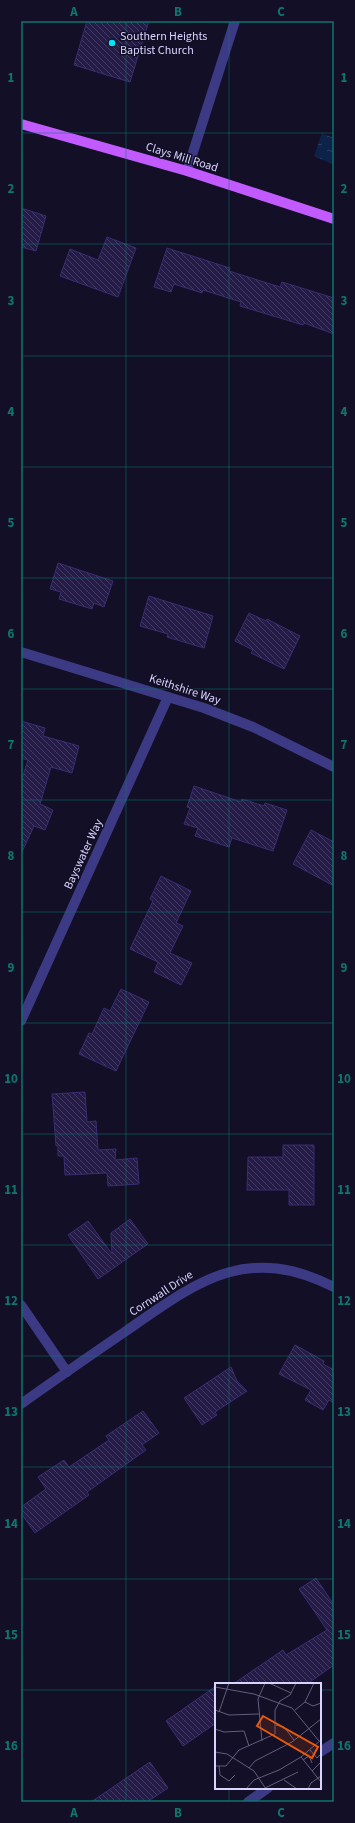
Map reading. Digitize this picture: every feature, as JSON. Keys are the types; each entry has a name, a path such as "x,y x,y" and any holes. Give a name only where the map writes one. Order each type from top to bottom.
{"main road":[{"name":"Clays Mill Road","path":"21,124 187,171 334,218"}],"street":[{"path":"187,171 235,21"},
{"name":"Keithshire Way","path":"21,652 204,708 253,727 334,767"},
{"name":"Bayswater Way","path":"21,1020 168,697"},
{"name":"Cornwall Drive","path":"21,1404 159,1308 196,1284 215,1276 236,1270 259,1268 287,1269 316,1278 334,1287"},
{"path":"21,1304 67,1372"},
{"path":"321,1751 334,1742"},
{"path":"248,1802 267,1789"}],"water":[{"path":"322,133 334,138 334,165 314,156"}],"building":[{"name":"Southern Heights Baptist Church","path":"87,21 149,21 130,82 74,65"},
{"path":"21,208 46,216 36,251 21,247"},
{"path":"107,237 136,248 118,297 60,276 70,249 98,260"},
{"path":"167,248 230,268 229,271 280,287 282,282 334,298 334,334 304,323 303,325 240,306 241,302 203,290 202,293 174,284 171,292 154,287"},
{"path":"58,563 113,581 104,607 94,603 92,609 59,599 61,592 50,589"},
{"path":"149,596 213,616 204,648 167,637 168,634 140,626"},
{"path":"249,613 266,621 267,619 300,636 284,669 251,653 253,650 235,641"},
{"path":"21,721 45,728 43,736 79,746 72,773 51,767 40,804 53,810 45,830 34,826 21,854 21,782 28,760 21,758"},
{"path":"194,786 241,802 242,799 264,806 265,803 287,810 273,851 232,838 229,847 195,836 198,828 184,824 190,808 187,807"},
{"path":"311,830 334,842 334,886 293,864"},
{"path":"161,876 191,891 176,923 183,926 170,953 192,963 181,985 154,972 158,962 130,949 153,901 150,899"},
{"path":"121,989 149,1002 116,1071 79,1054 89,1033 92,1034 104,1008 110,1011"},
{"path":"85,1092 87,1122 96,1121 98,1150 116,1149 115,1160 137,1158 139,1184 108,1186 107,1173 65,1175 64,1156 58,1156 58,1145 56,1146 52,1094"},
{"path":"283,1145 314,1145 314,1205 289,1205 289,1190 247,1190 248,1157 283,1157"},
{"path":"130,1219 148,1244 98,1279 68,1235 88,1221 112,1254 111,1233"},
{"path":"295,1345 324,1361 323,1364 334,1370 334,1403 329,1400 323,1410 305,1400 311,1390 279,1374"},
{"path":"231,1367 237,1381 247,1391 215,1412 217,1415 202,1425 184,1398"},
{"path":"143,1411 159,1433 142,1445 146,1450 87,1492 89,1495 35,1533 21,1513 21,1507 46,1489 38,1477 64,1460 69,1467 109,1440 106,1436"},
{"path":"316,1578 334,1605 334,1665 308,1683 234,1683 283,1650 286,1655 327,1630 299,1589"},
{"path":"215,1687 215,1724 183,1746 166,1721"},
{"path":"150,1762 168,1788 147,1802 91,1802"}],"place":[{"name":"Southern Heights Baptist Church","path":"112,43"}]}
